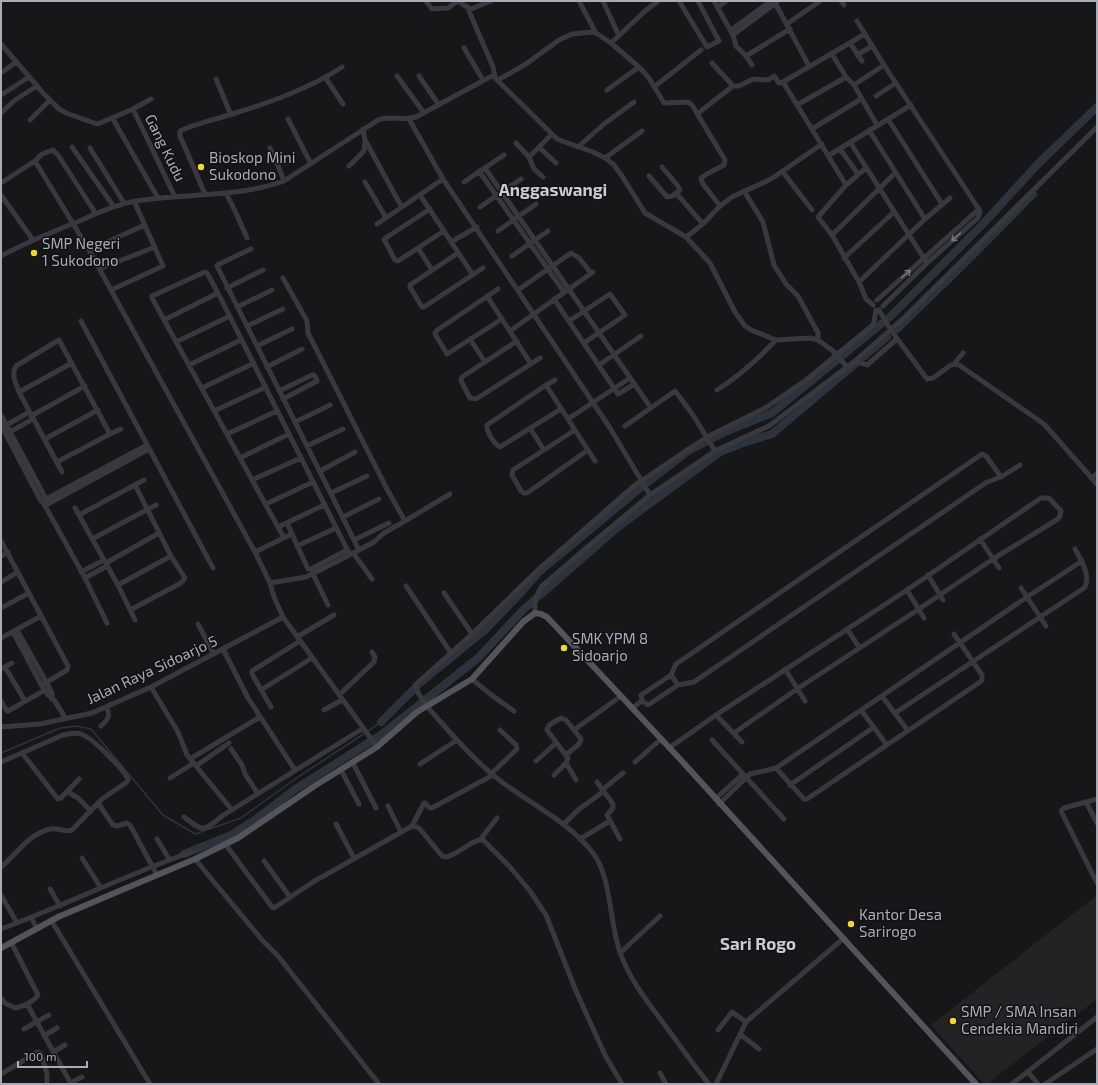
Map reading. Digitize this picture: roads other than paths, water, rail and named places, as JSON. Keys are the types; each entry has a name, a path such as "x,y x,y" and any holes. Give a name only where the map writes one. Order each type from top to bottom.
{"main road":[{"path":"1,948 36,927 112,888 155,870 195,859 226,845 271,817 316,785 353,763 411,718 426,704 472,679 523,622 535,613 547,617 844,938 976,1084"}],"street":[{"path":"426,1 432,9 448,8 459,1 471,9"},
{"path":"471,9 491,1"},
{"path":"579,1 596,33 639,67 664,103 690,103 698,114 724,160 724,165 702,178 703,184 720,206"},
{"path":"603,1 619,36"},
{"path":"611,44 658,1"},
{"path":"679,1 707,46 719,41 698,1"},
{"path":"714,1 732,33 736,46 746,56 752,65"},
{"path":"718,7 726,1"},
{"path":"787,24 820,1"},
{"path":"732,33 775,2 809,66"},
{"path":"471,9 469,13 493,67 496,78"},
{"path":"857,22 979,209 980,214 978,218 874,302 873,305"},
{"path":"746,56 790,29"},
{"path":"496,78 526,64 553,43 567,36 589,32 596,33"},
{"path":"781,82 865,34"},
{"path":"850,43 862,62"},
{"path":"1,44 50,100 66,113 97,124 133,109 151,98"},
{"path":"857,55 872,46"},
{"path":"464,48 483,80"},
{"path":"654,87 701,50"},
{"path":"832,54 846,77 854,85 877,125"},
{"path":"1,73 16,62"},
{"path":"712,63 733,86"},
{"path":"854,85 884,65"},
{"path":"205,194 179,133 182,130 231,115 282,96 325,77 342,67"},
{"path":"607,90 639,67"},
{"path":"397,76 424,113"},
{"path":"419,76 439,105"},
{"path":"1,256 33,240 124,203 158,198 248,191 268,187 284,181 383,118 412,118 424,113 491,76 496,78 552,134 562,142 593,152 605,158 614,165 645,213 686,237 706,258 714,270 741,322 751,330 776,340 810,338 818,340 838,356 846,365"},
{"path":"1,94 29,77"},
{"path":"325,77 343,104"},
{"path":"797,105 846,77"},
{"path":"698,114 733,86 739,86 753,79 776,78 781,82 797,105 846,185"},
{"path":"216,79 231,115"},
{"path":"876,96 896,83"},
{"path":"1,113 15,100 37,86"},
{"path":"812,129 861,99"},
{"path":"30,120 50,100"},
{"path":"578,147 600,127 634,102"},
{"path":"828,156 911,105"},
{"name":"Gang Kudu","path":"133,109 175,197"},
{"path":"412,118 443,179 477,227 593,402 649,493"},
{"path":"112,119 158,198"},
{"path":"288,119 311,164"},
{"path":"888,119 942,204"},
{"path":"535,613 534,604 540,590 649,493 713,449 769,426 846,365 857,362 889,328 906,316 1097,127"},
{"path":"349,166 364,151 365,140 363,130"},
{"path":"869,130 925,219"},
{"path":"605,158 642,131"},
{"path":"529,157 552,134"},
{"path":"365,140 400,204"},
{"path":"850,142 925,261"},
{"path":"516,143 529,157 534,168 543,177"},
{"path":"686,237 703,224 720,206 732,197 764,183 783,172 822,144"},
{"path":"72,147 114,207"},
{"path":"539,147 556,163"},
{"path":"90,148 124,203"},
{"path":"270,148 284,181"},
{"path":"840,149 858,174"},
{"path":"1,183 51,150 54,151 96,214"},
{"path":"464,182 504,154"},
{"path":"35,161 89,250 255,552 270,583 274,597 283,617 376,746"},
{"path":"649,176 667,197 672,196 680,190 662,167"},
{"path":"485,168 553,266 566,291"},
{"path":"866,168 846,185 818,217 832,235 859,282 866,299 877,310 927,379 933,378 954,364 963,353"},
{"path":"479,171 548,270 584,311 651,408"},
{"path":"783,172 812,210"},
{"path":"832,235 895,173"},
{"path":"377,224 443,179"},
{"path":"480,207 521,179"},
{"path":"365,182 386,218"},
{"path":"744,191 762,222 774,265 786,284 798,296 818,332 818,340"},
{"path":"226,193 247,238"},
{"path":"676,193 703,224"},
{"path":"1,195 33,240"},
{"path":"422,198 473,274"},
{"path":"859,282 925,219 950,198"},
{"path":"111,290 163,267 164,264 134,201"},
{"path":"498,231 536,204"},
{"path":"430,209 384,240 396,261 444,231"},
{"path":"844,258 894,212"},
{"path":"89,250 145,225"},
{"path":"451,242 477,227"},
{"path":"512,256 548,231"},
{"path":"99,269 155,247"},
{"path":"418,248 432,270"},
{"path":"250,249 217,266 360,550"},
{"path":"458,253 410,285 422,307 483,268"},
{"path":"510,331 592,272 579,258 571,253 518,290"},
{"path":"877,310 882,309 883,306 925,261"},
{"path":"227,288 263,270"},
{"path":"284,538 152,298 152,296 205,272 207,273 230,316 336,528 350,553 372,578"},
{"path":"283,278 307,321 308,333 405,522"},
{"path":"498,289 435,332 447,354 502,319"},
{"path":"237,307 272,290"},
{"path":"164,320 218,293"},
{"path":"569,321 610,294 625,315 584,343"},
{"path":"487,296 531,364"},
{"path":"554,299 618,394 634,384"},
{"path":"877,300 882,302 883,306"},
{"path":"247,326 283,309"},
{"path":"708,1084 635,984 620,953 602,870 594,854 564,824 551,814 506,786 492,774 457,740 426,704 415,687 416,682 472,634 538,570 603,512 642,482 708,438 767,407 806,380 838,356 874,323 877,310"},
{"path":"176,342 230,316"},
{"path":"81,321 213,568"},
{"path":"257,346 292,329"},
{"path":"599,366 641,336"},
{"path":"470,339 485,362"},
{"path":"857,362 865,365 870,363 897,339"},
{"path":"62,472 31,416 14,378 14,368 58,340 61,341 110,434"},
{"path":"189,365 241,340"},
{"path":"717,390 738,376 776,340"},
{"path":"517,341 461,379 472,399 476,400 540,358"},
{"path":"267,366 302,349"},
{"path":"20,392 72,363"},
{"path":"202,388 254,364"},
{"path":"954,364 959,365 1044,424 1097,484"},
{"path":"279,391 312,375 314,375 317,380 283,398"},
{"path":"568,419 630,378"},
{"path":"555,380 486,427 496,445 500,447 561,409"},
{"path":"546,385 595,461"},
{"path":"8,433 31,416 86,386"},
{"path":"214,411 266,387"},
{"path":"625,426 675,391 708,438 713,449"},
{"path":"295,422 330,405"},
{"path":"45,439 98,410"},
{"path":"227,434 278,410"},
{"path":"1,415 3,426 45,497 48,498"},
{"path":"3,426 31,416"},
{"path":"530,428 544,450"},
{"path":"57,462 121,429"},
{"path":"307,446 343,429"},
{"path":"575,430 512,472 512,475 521,491 527,493 588,450"},
{"path":"8,433 41,501 81,572 107,623"},
{"path":"240,458 289,434"},
{"path":"44,504 48,504 76,486 148,447"},
{"path":"320,471 355,452"},
{"path":"1001,477 986,456 982,454 676,664 671,675 641,695 642,701 648,706 678,685 694,682 987,482 1001,477 1020,465"},
{"path":"252,480 301,458"},
{"path":"1091,478 1097,474"},
{"path":"331,493 367,476"},
{"path":"79,515 144,480"},
{"path":"266,504 313,482"},
{"path":"130,610 183,581 184,576 171,556 135,485"},
{"path":"44,504 48,498 76,486"},
{"path":"287,523 306,567 310,570 360,550 374,542 384,533 405,522 450,494"},
{"path":"669,748 716,715 907,590 1044,497 1049,498 1061,511 1058,518 993,558 919,609 859,647 734,733"},
{"path":"343,517 379,499"},
{"path":"92,539 156,505"},
{"path":"278,527 324,505"},
{"path":"75,508 136,620"},
{"path":"354,540 389,523"},
{"path":"297,546 336,528"},
{"path":"84,578 106,563 159,532"},
{"path":"255,552 292,534"},
{"path":"980,539 999,568"},
{"path":"1,541 68,667 67,670 25,701 7,711 1,701"},
{"path":"894,713 1085,586 1087,582 1082,561 1075,549"},
{"path":"1,556 8,552"},
{"path":"270,583 306,577 350,553"},
{"path":"118,585 171,556"},
{"path":"717,801 745,776 776,768 1082,561"},
{"path":"81,572 106,563"},
{"path":"1,582 18,572"},
{"path":"313,574 328,605"},
{"path":"928,576 944,600"},
{"path":"406,586 451,653"},
{"path":"1022,588 1046,626"},
{"path":"907,590 924,618"},
{"path":"1,608 29,592"},
{"path":"444,593 472,634"},
{"path":"271,707 252,674 253,670 334,615"},
{"path":"1,638 41,616"},
{"name":"Jalan Raya Sidoarjo 5","path":"1,727 28,726 92,713 151,687 283,617"},
{"path":"198,624 214,654"},
{"path":"847,629 859,647"},
{"path":"15,631 45,686 52,693 52,699 66,718"},
{"path":"776,768 790,785 804,799 806,799 982,680 982,675 954,634"},
{"path":"223,650 248,698 295,770"},
{"path":"324,710 340,697 374,662 375,657 372,652"},
{"path":"261,690 312,658"},
{"path":"12,663 3,668 25,701"},
{"path":"785,669 805,702"},
{"path":"671,675 678,685"},
{"path":"472,679 514,711"},
{"path":"151,687 178,732 185,752 232,810"},
{"path":"574,730 620,696"},
{"path":"882,696 908,731"},
{"path":"632,708 642,701"},
{"path":"101,726 109,716 107,707"},
{"path":"861,710 887,745"},
{"path":"716,715 742,742"},
{"path":"170,778 260,717"},
{"path":"554,775 568,760 566,755 547,730 549,726 563,718 580,737 581,741 566,755"},
{"path":"790,785 874,728"},
{"path":"184,817 197,827 207,828 222,816 295,770 364,730"},
{"path":"226,845 272,907 277,907 290,897 354,858 412,826 424,803 431,809 492,774 517,749 516,745 500,730"},
{"path":"1,762 62,735 70,733 80,734 94,742 128,779 127,782 98,803 69,832 53,828 28,839 1,867"},
{"path":"635,762 661,739"},
{"path":"420,764 457,740"},
{"path":"712,740 784,819"},
{"path":"536,761 556,743"},
{"path":"193,763 230,746 258,794"},
{"path":"22,753 57,798 61,798 68,792 79,779"},
{"path":"353,763 376,808"},
{"path":"566,763 576,780"},
{"path":"341,770 359,804"},
{"path":"564,824 578,810 603,791 623,773"},
{"path":"597,782 614,806 607,814 620,839"},
{"path":"68,792 82,801 91,811"},
{"path":"1097,799 1064,808 1062,809 1061,813 1097,883"},
{"path":"1086,802 1097,823"},
{"path":"98,803 113,825 117,826 127,823 130,825 155,870"},
{"path":"388,806 401,832"},
{"path":"412,826 420,829 442,856 445,857 453,856 480,840 497,818"},
{"path":"580,839 610,821"},
{"path":"336,824 354,858"},
{"path":"157,839 169,859"},
{"path":"480,840 483,840 510,867 530,891 546,915 576,992 605,1055 622,1084"},
{"path":"1,929 31,918 101,888 112,888 155,870 169,859 191,852"},
{"path":"82,858 101,888"},
{"path":"195,859 263,941 278,956 379,1084"},
{"path":"264,861 290,897"},
{"path":"50,889 60,906"},
{"path":"1,895 17,923"},
{"path":"620,953 660,916"},
{"path":"31,918 36,927"},
{"path":"51,920 59,932 63,935 154,1084"},
{"path":"59,932 60,937 150,1084"},
{"path":"716,1084 746,1022 844,938"},
{"path":"1,998 10,1006 16,1008 36,999 38,993 11,942"},
{"path":"27,1004 70,1083 82,1077"},
{"path":"718,1030 732,1012 746,1022"},
{"path":"24,1029 49,1015"},
{"path":"1012,1084 1097,1017"},
{"path":"44,1036 57,1028"},
{"path":"740,1034 759,1049"},
{"path":"53,1052 66,1045"},
{"path":"1045,1084 1097,1049"},
{"path":"1,1074 38,1052 41,1053 47,1074 47,1084"},
{"path":"1028,1072 1038,1084"},
{"path":"660,1073 666,1084"}],"waterway":[{"path":"381,722 420,683 485,630 538,573 639,489 688,451 725,432 772,413 891,316 982,225 1038,164 1097,107"},
{"path":"897,329 1033,194"},
{"path":"184,854 231,835 259,817 294,790 381,735 478,658 523,610 618,527 720,452 772,434 887,337"},
{"path":"368,731 381,722"},
{"path":"1,753 60,728 76,726 91,729 163,815 195,834 241,818 301,775 365,733"}],"place":[{"name":"Bioskop Mini Sukodono","path":"201,167"},
{"name":"SMP Negeri 1 Sukodono","path":"34,253"},
{"name":"SMK YPM 8 Sidoarjo","path":"564,648"},
{"name":"Kantor Desa Sarirogo","path":"851,924"},
{"name":"SMP / SMA Insan Cendekia Mandiri","path":"953,1021"}],"district":[{"name":"Anggaswangi","path":"553,190"},
{"name":"Sari Rogo","path":"758,944"}]}
